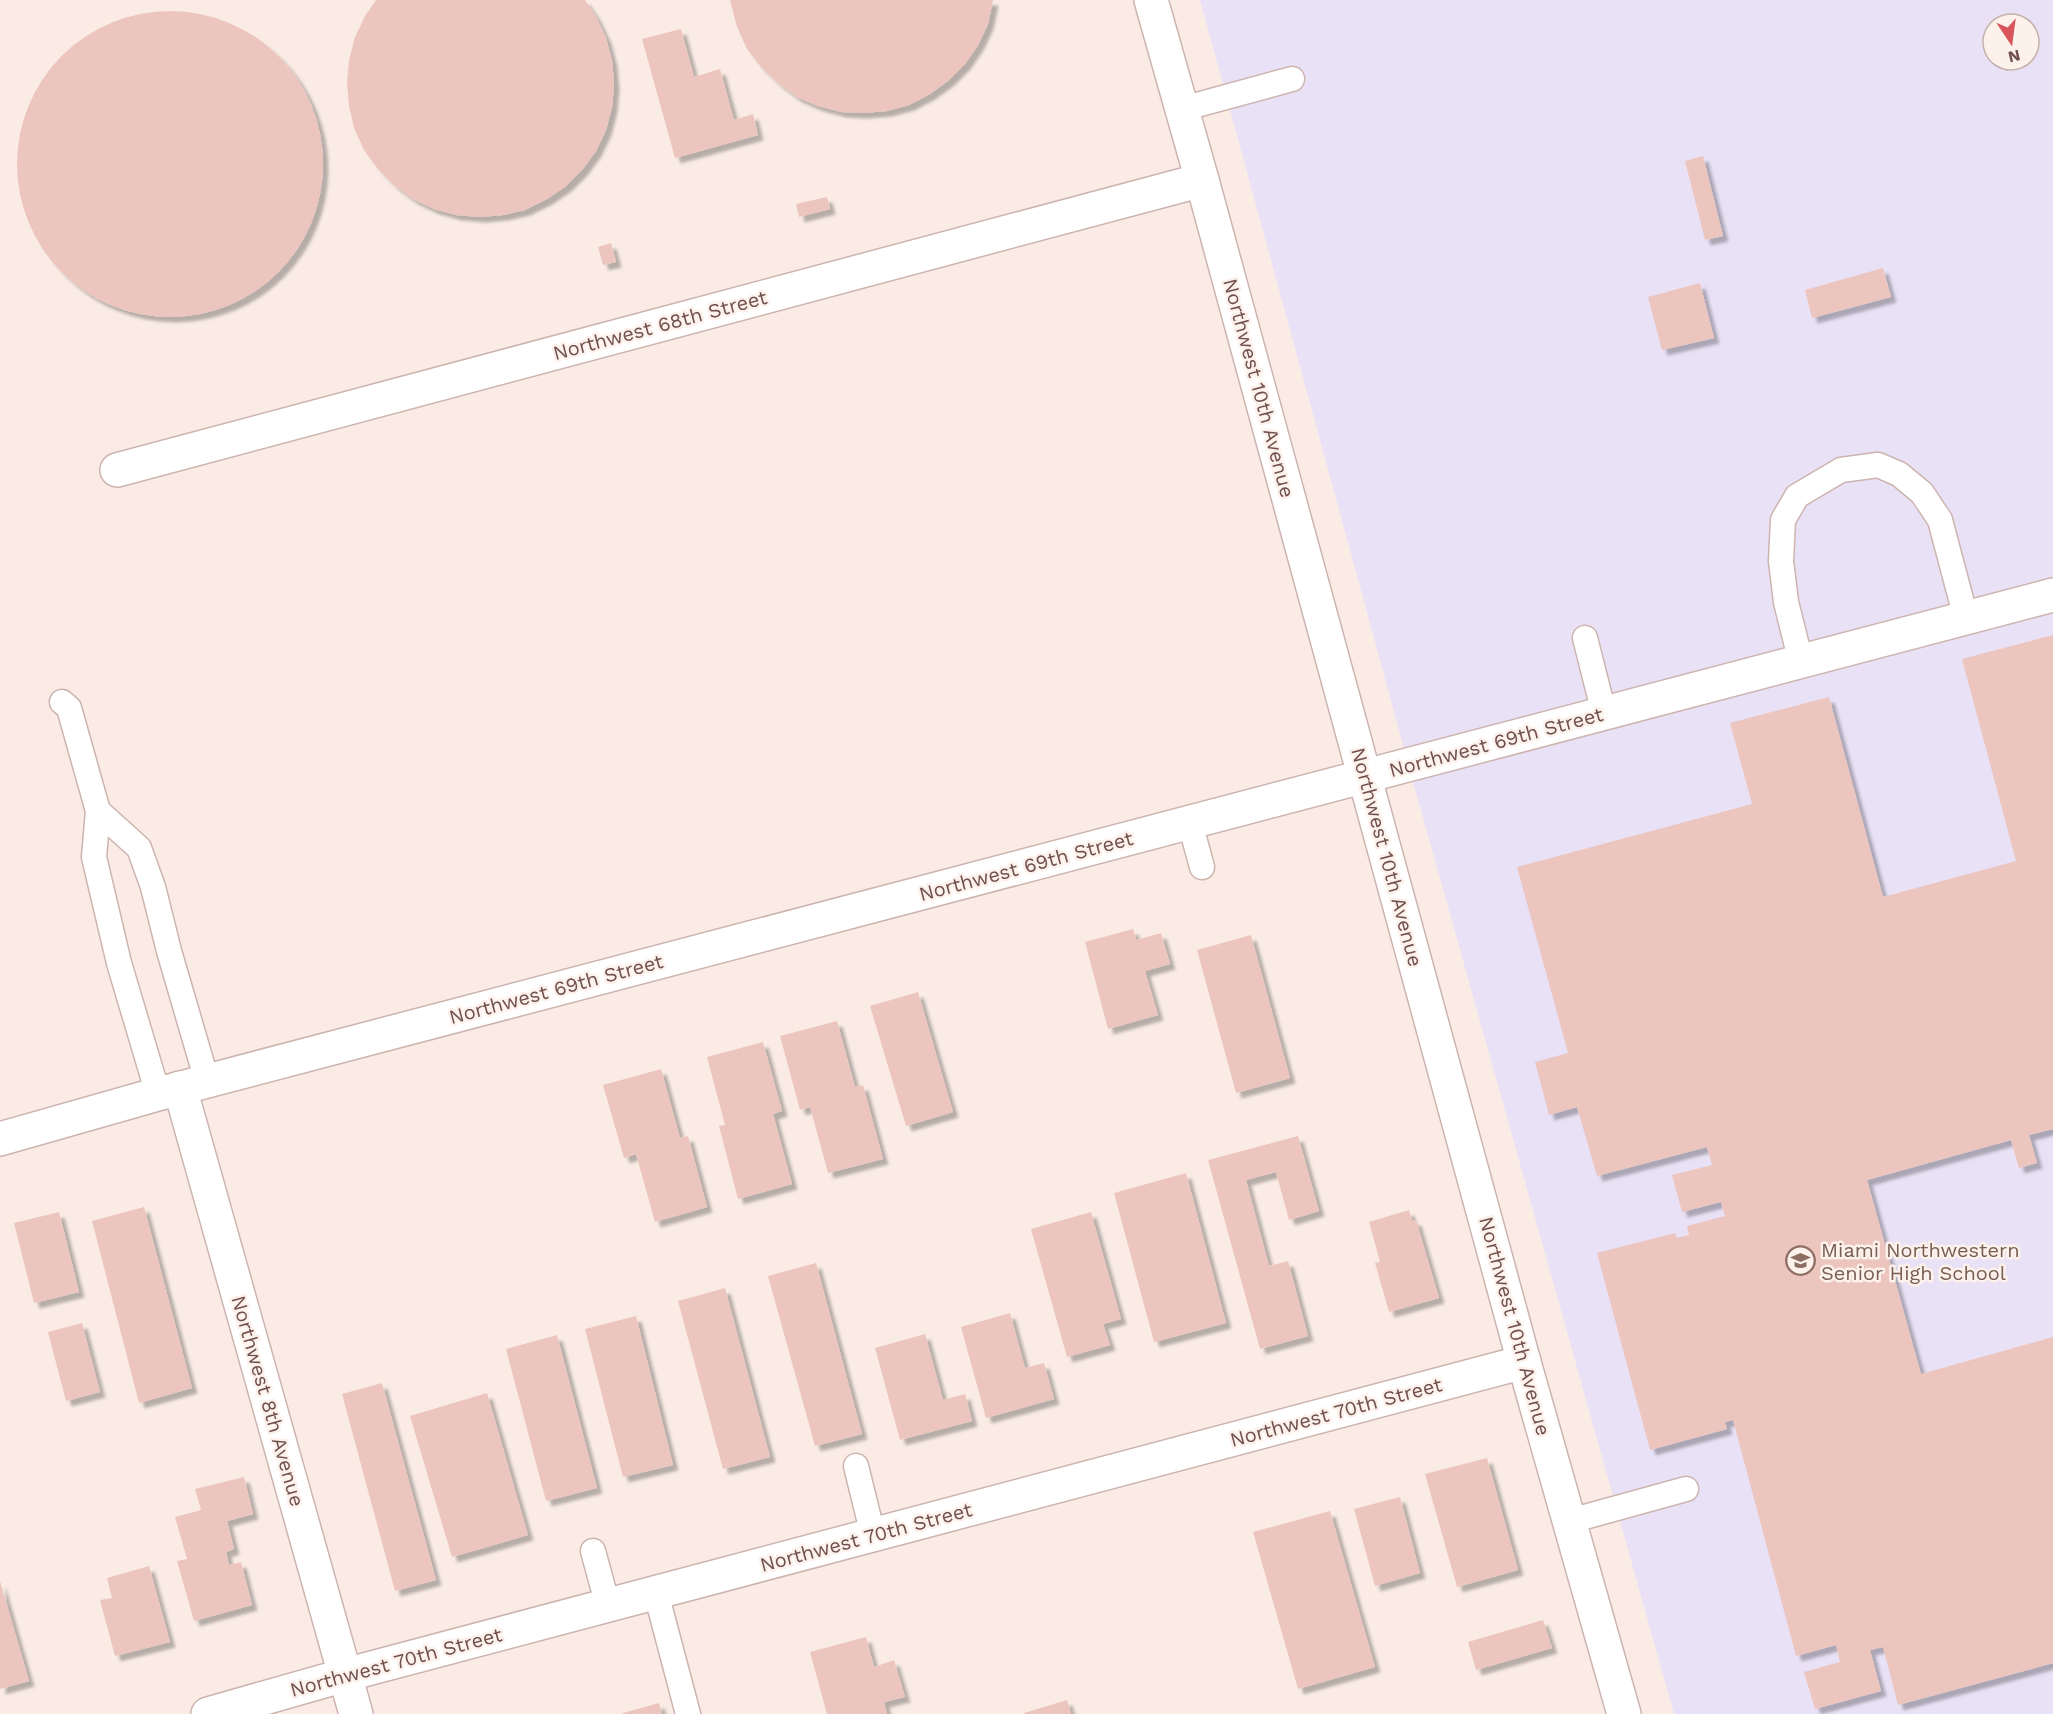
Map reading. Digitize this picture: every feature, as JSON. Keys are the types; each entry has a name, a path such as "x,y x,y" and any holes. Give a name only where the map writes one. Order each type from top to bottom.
{"street":[{"name":"Northwest 10th Avenue","path":"1151,0 1524,1362 1624,1714"},
{"name":"Northwest 68th Street","path":"117,470 1202,180"},
{"name":"Northwest 69th Street","path":"0,1139 182,1087 2053,595"},
{"name":"Northwest 8th Avenue","path":"182,1087 356,1714"},
{"name":"Northwest 70th Street","path":"208,1714 345,1675 1524,1362"}],"lane":[{"path":"1182,109 1292,79"},
{"path":"1801,662 1786,602 1780,561 1783,520 1797,496 1841,470 1878,465 1899,474 1922,493 1940,520 1966,618"},
{"path":"1585,638 1604,713"},
{"path":"62,702 69,708 98,812 94,857 119,963 182,1087"},
{"path":"98,812 139,848 153,887 169,951 182,1087"},
{"path":"1190,823 1202,867"},
{"path":"855,1466 873,1535"},
{"path":"1570,1521 1686,1489"},
{"path":"593,1551 608,1606"},
{"path":"656,1593 688,1714"}],"shaded area":[{"name":"Miami Northwestern Senior High School","path":"1200,0 2053,0 2053,1714 1674,1714 1420,807"}],"building":[{"path":"376,0 585,0 606,38 612,61 614,84 612,107 606,130 596,151 582,170 566,186 525,210 480,217 456,215 434,209 413,199 394,185 364,150 354,128 349,106 347,83 349,60 355,37"},
{"path":"730,0 993,0 988,24 978,45 965,64 949,80 930,94 909,105 887,111 863,113 841,112 818,106 797,97 778,83 747,49 737,27"},
{"path":"170,11 200,14 228,23 255,37 278,56 297,79 311,106 320,134 323,164 320,194 311,222 297,249 278,272 255,291 228,305 200,314 170,317 140,314 112,305 85,291 62,272 43,249 29,222 20,194 17,164 20,134 29,106 43,79 62,56 85,37 112,23 140,14"},
{"path":"681,29 694,77 720,69 734,120 753,114 758,135 675,158 642,39"},
{"path":"1703,156 1723,236 1705,240 1685,161"},
{"path":"827,197 830,209 799,217 796,204"},
{"path":"611,243 616,262 603,265 598,247"},
{"path":"1883,268 1891,297 1812,318 1805,290"},
{"path":"1700,283 1714,338 1662,350 1648,297"},
{"path":"2053,635 2053,1129 2029,1135 2037,1163 2019,1168 2011,1140 1867,1180 1921,1374 2053,1337 2053,1663 1898,1705 1883,1647 1870,1650 1881,1691 1815,1709 1804,1672 1840,1662 1836,1645 1796,1656 1733,1420 1725,1422 1727,1429 1650,1450 1597,1253 1675,1233 1677,1238 1689,1235 1687,1226 1725,1216 1721,1202 1682,1212 1672,1175 1712,1165 1707,1147 1597,1176 1577,1107 1549,1115 1535,1062 1568,1053 1517,867 1752,804 1730,723 1829,697 1883,897 2016,861 1962,659"},
{"path":"1133,929 1136,940 1161,933 1170,964 1145,971 1158,1015 1108,1029 1085,942"},
{"path":"1251,935 1290,1078 1236,1093 1197,950"},
{"path":"918,992 953,1112 906,1126 870,1006"},
{"path":"837,1021 855,1087 863,1085 883,1159 828,1173 810,1107 800,1110 780,1036"},
{"path":"763,1042 782,1111 773,1114 792,1184 738,1199 719,1126 725,1125 707,1057"},
{"path":"661,1069 680,1138 688,1136 707,1207 655,1222 636,1154 624,1158 603,1085"},
{"path":"1298,1136 1319,1211 1289,1220 1276,1172 1246,1180 1269,1266 1288,1261 1308,1336 1260,1349 1208,1160"},
{"path":"1186,1173 1226,1323 1154,1342 1114,1193"},
{"path":"144,1207 192,1388 139,1403 92,1221"},
{"path":"1409,1210 1412,1221 1416,1220 1439,1298 1389,1312 1375,1263 1380,1262 1369,1222"},
{"path":"59,1212 79,1292 34,1303 14,1223"},
{"path":"1091,1212 1121,1319 1103,1324 1110,1345 1067,1357 1031,1229"},
{"path":"816,1263 862,1434 815,1446 768,1276"},
{"path":"725,1288 770,1457 723,1469 678,1301"},
{"path":"1010,1313 1025,1368 1044,1363 1054,1399 986,1418 961,1327"},
{"path":"636,1316 673,1465 623,1477 585,1329"},
{"path":"82,1323 100,1392 66,1401 48,1332"},
{"path":"925,1334 943,1400 965,1394 972,1421 900,1440 875,1348"},
{"path":"557,1335 597,1488 546,1501 506,1349"},
{"path":"382,1383 436,1580 395,1591 342,1394"},
{"path":"487,1393 528,1535 452,1557 410,1416"},
{"path":"1487,1458 1518,1570 1457,1587 1425,1474"},
{"path":"244,1477 253,1514 227,1521 234,1549 226,1552 229,1565 241,1562 252,1605 194,1621 177,1561 187,1559 175,1517 201,1510 195,1489"},
{"path":"1400,1497 1420,1573 1375,1586 1354,1509"},
{"path":"1330,1511 1375,1667 1298,1689 1253,1532"},
{"path":"149,1566 170,1642 115,1656 100,1600 112,1598 107,1578"},
{"path":"0,1581 29,1681 0,1689"},
{"path":"1543,1620 1552,1648 1476,1670 1468,1642"},
{"path":"866,1637 874,1667 894,1660 905,1697 884,1702 887,1714 827,1714 810,1652"},
{"path":"1067,1700 1071,1714 1024,1714 1024,1713"},
{"path":"659,1703 662,1714 623,1714 623,1713"}],"place":[{"name":"Miami Northwestern Senior High School","path":"1800,1261"}]}
